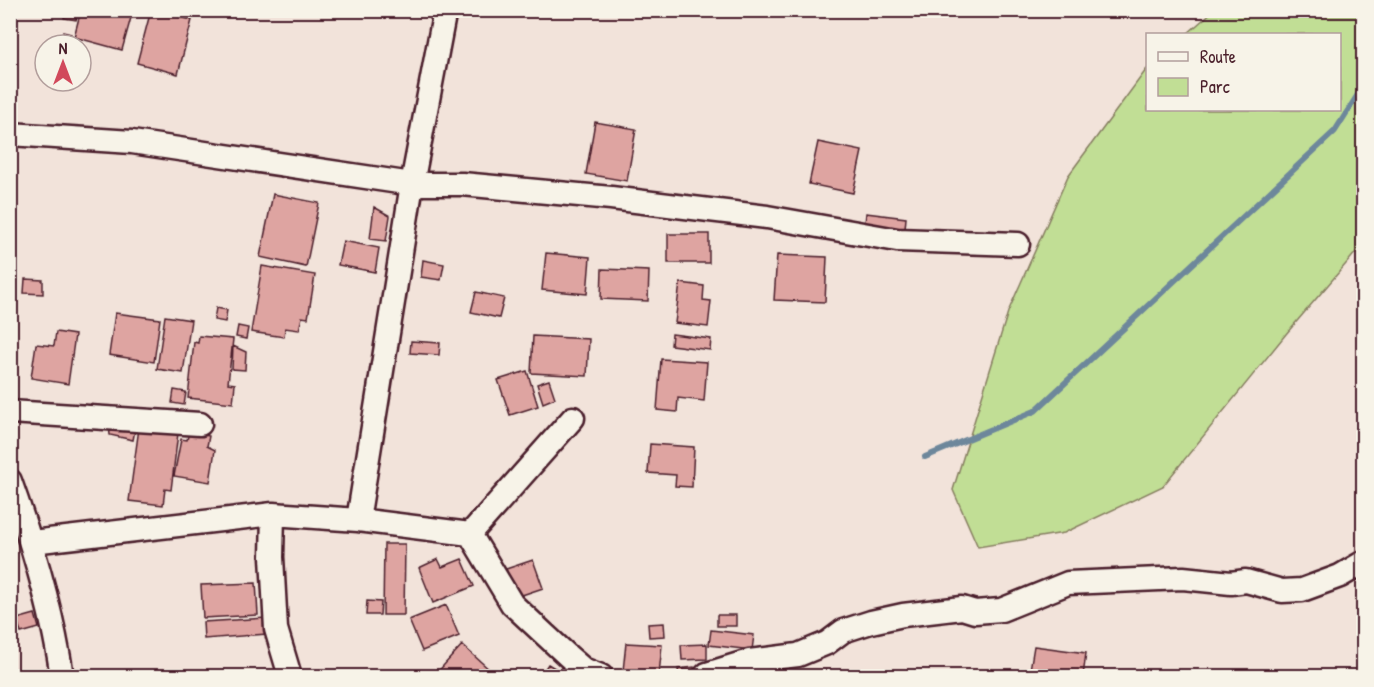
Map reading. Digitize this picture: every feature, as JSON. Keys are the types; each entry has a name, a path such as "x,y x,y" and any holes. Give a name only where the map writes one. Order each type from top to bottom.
{"street":[{"path":"358,520 412,184 445,10"},
{"path":"10,134 132,142 412,184 462,184 611,198 767,217 897,240 1018,244"},
{"path":"10,412 200,424"},
{"path":"470,534 573,418"},
{"path":"10,481 32,542 56,636 62,676"},
{"path":"273,514 272,557 276,629 290,676"},
{"path":"32,542 273,514 358,520 470,534"},
{"path":"470,534 512,604 583,669 601,676"},
{"path":"705,676 749,661 798,655 827,643 843,631 871,622 903,615 962,608 975,612 1001,610 1068,583 1183,578 1231,583 1246,581 1282,591 1292,591 1302,590 1340,576 1364,562"}],"green space":[{"path":"1214,10 1363,11 1363,244 1286,334 1163,486 1064,533 978,547 953,490 1008,312 1068,176 1146,70 1146,111 1341,111 1341,33 1188,33"}],"building":[{"path":"66,10 78,10 76,20 64,18"},
{"path":"81,10 121,10 132,14 122,50 93,42 93,33 75,33"},
{"path":"151,10 192,20 178,74 137,63"},
{"path":"595,122 636,129 627,181 586,174"},
{"path":"818,142 862,151 853,193 809,184"},
{"path":"273,194 319,203 306,267 260,257"},
{"path":"374,207 390,216 386,241 370,239"},
{"path":"866,213 906,218 905,229 865,223"},
{"path":"668,234 709,234 709,263 668,263"},
{"path":"343,241 379,248 375,272 338,265"},
{"path":"546,253 590,257 587,294 542,290"},
{"path":"777,255 827,257 825,302 774,300"},
{"path":"423,260 444,264 441,280 421,277"},
{"path":"262,266 315,275 308,318 302,317 299,330 285,328 284,337 251,332"},
{"path":"602,269 649,271 648,301 601,299"},
{"path":"25,279 43,280 43,294 24,293"},
{"path":"680,283 704,286 703,300 711,301 708,327 675,323"},
{"path":"10,288 15,288 15,300 10,300"},
{"path":"476,292 504,298 499,318 471,312"},
{"path":"216,308 227,310 225,322 214,320"},
{"path":"115,313 160,319 154,362 109,355"},
{"path":"165,316 191,320 183,373 157,369"},
{"path":"238,326 248,328 246,339 236,337"},
{"path":"56,332 75,335 68,384 31,378 36,344 54,346"},
{"path":"672,334 711,339 710,350 671,345"},
{"path":"199,336 233,339 228,383 235,384 233,403 188,398 194,342 198,343"},
{"path":"533,336 589,339 587,376 531,373"},
{"path":"411,341 440,343 439,355 410,353"},
{"path":"233,346 246,352 245,370 232,369"},
{"path":"661,359 707,362 704,401 678,398 677,412 657,410"},
{"path":"527,371 538,406 510,415 498,380"},
{"path":"549,380 555,398 543,403 537,384"},
{"path":"174,390 186,392 184,405 172,403"},
{"path":"109,425 135,430 133,440 110,435"},
{"path":"139,428 178,433 171,490 165,489 163,505 129,501"},
{"path":"189,432 209,436 207,446 215,450 210,482 174,476 181,439 187,440"},
{"path":"650,444 694,447 692,487 675,486 676,475 648,473"},
{"path":"384,544 405,544 404,615 383,615"},
{"path":"438,559 442,567 462,559 474,586 433,603 419,568"},
{"path":"533,560 543,588 516,597 506,569"},
{"path":"256,583 258,615 203,618 201,585"},
{"path":"367,601 381,602 380,615 366,615"},
{"path":"446,605 459,636 422,651 409,620"},
{"path":"35,614 39,628 21,633 17,619"},
{"path":"717,615 736,615 736,626 717,626"},
{"path":"266,618 267,634 204,639 203,622"},
{"path":"10,622 16,642 10,643"},
{"path":"664,623 665,636 649,637 648,624"},
{"path":"711,630 754,635 752,650 709,645"},
{"path":"626,643 662,645 659,674 623,671"},
{"path":"707,644 707,659 682,660 681,645"},
{"path":"462,645 491,671 486,676 434,676"},
{"path":"1034,646 1086,653 1083,676 1029,676"},
{"path":"548,664 568,676 540,676"},
{"path":"694,667 695,676 679,676 678,669"}],"waterway":[{"path":"925,457 1035,411 1335,131 1364,85"}]}
